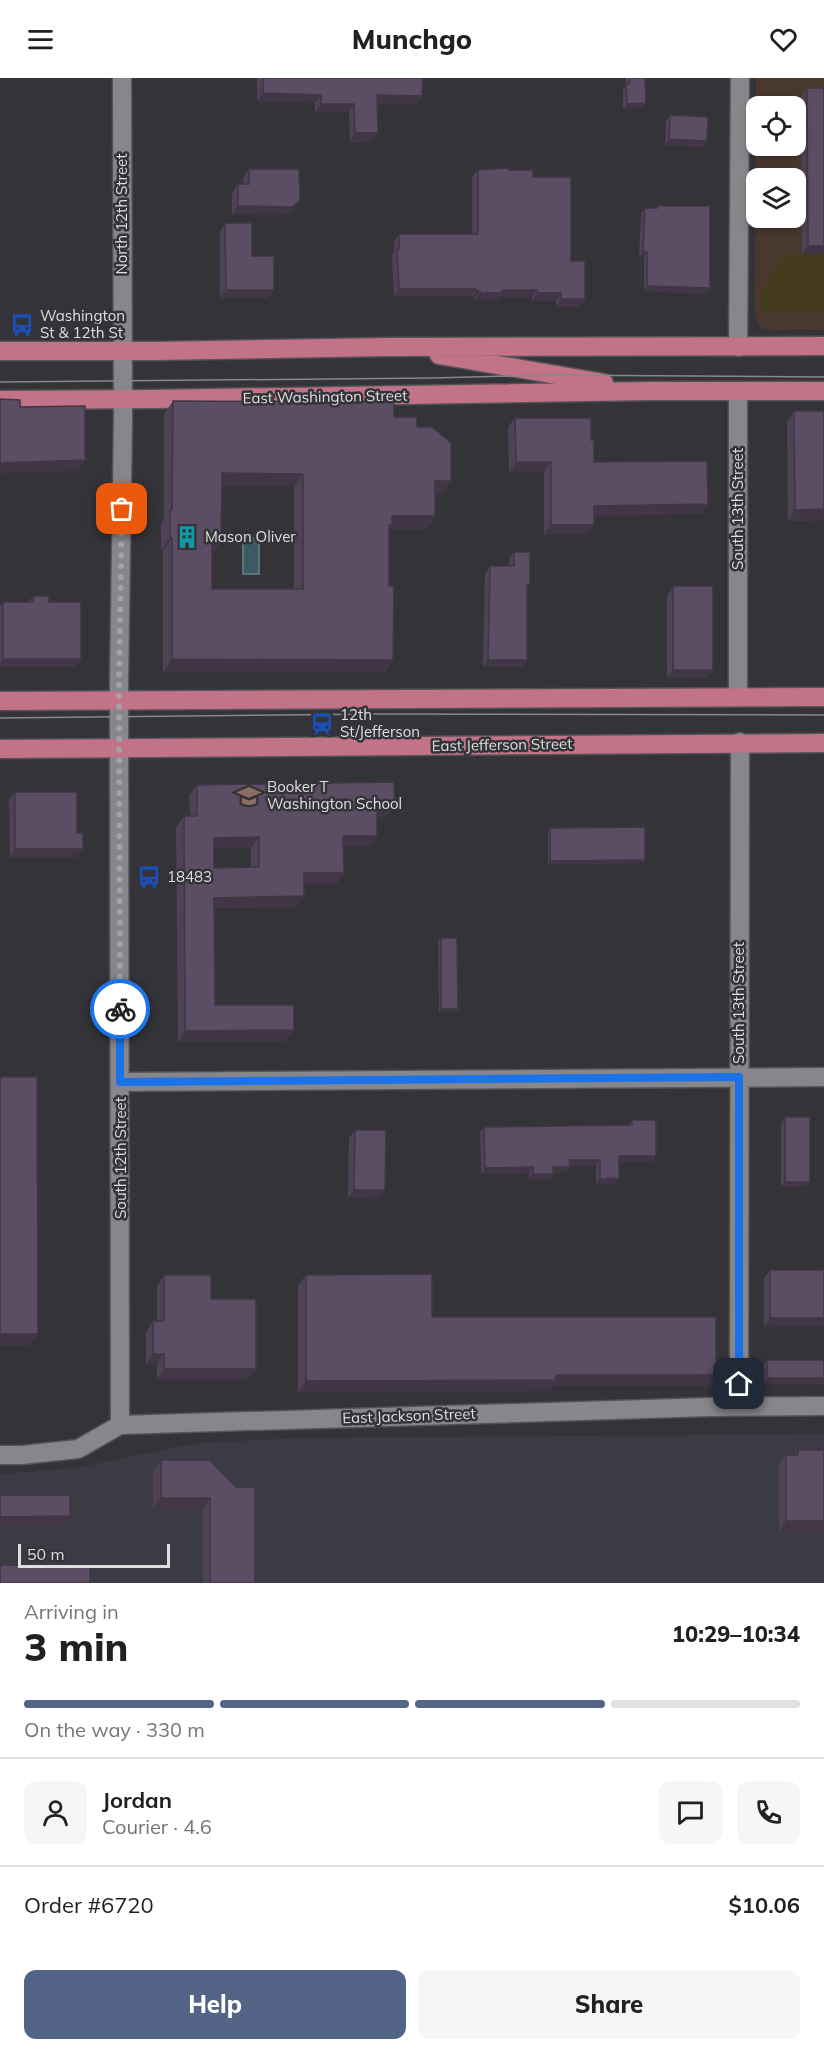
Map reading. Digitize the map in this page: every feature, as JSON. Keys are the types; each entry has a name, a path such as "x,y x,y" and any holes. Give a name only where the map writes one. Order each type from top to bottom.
{"main road":[{"name":"East Washington Street","path":"388,346 650,391"},
{"name":"East Washington Street","path":"0,351 388,346 824,346"},
{"name":"East Washington Street","path":"0,400 650,391 824,391"},
{"path":"0,701 824,697"},
{"name":"East Jefferson Street","path":"0,749 824,743"}],"street":[{"name":"North 12th Street","path":"122,78 122,351"},
{"path":"738,347 740,78"},
{"name":"South 12th Street","path":"120,1425 119,699 122,351"},
{"name":"South 13th Street","path":"738,392 738,697"},
{"name":"South 13th Street","path":"739,1407 740,742"},
{"path":"120,1082 824,1077"},
{"name":"East Jackson Street","path":"0,1455 78,1449 120,1425 824,1406"}],"shaded area":[{"path":"756,78 824,78 824,330 767,330 758,325 755,314 755,228 806,228 806,168 756,168 756,156 806,156 806,96 756,96"},
{"path":"824,1434 824,1583 0,1583 0,1474 76,1468 198,1443 303,1438"}],"sand":[{"path":"784,254 824,254 824,312 765,313 761,310 762,291"}],"water":[{"path":"243,538 259,538 259,574 243,574"}],"building":[{"path":"263,78 423,78 422,96 377,95 378,133 355,133 354,104 321,104 321,95 263,93"},
{"path":"630,78 645,78 646,103 627,104 626,84 629,84"},
{"path":"807,88 824,88 824,246 808,246"},
{"path":"670,115 708,117 707,141 669,139"},
{"path":"509,168 509,170 533,170 533,177 571,177 571,261 585,261 585,299 561,299 561,293 537,293 537,290 480,293 476,289 399,289 397,249 399,249 399,234 478,234 478,170"},
{"path":"249,169 299,169 300,200 293,207 238,206 238,184 249,184"},
{"path":"657,206 710,206 710,288 647,286 647,252 643,252 645,208 657,208"},
{"path":"225,223 252,223 252,256 274,256 274,290 226,290"},
{"path":"0,399 20,400 20,407 85,406 85,460 0,463"},
{"name":"Mason Oliver","path":"173,401 394,402 394,417 417,417 417,427 432,427 451,443 451,481 435,481 435,516 392,516 392,525 389,525 389,586 394,586 393,660 172,659 170,510 172,510","holes":["222,473 303,474 303,589 212,589 212,543 221,543"]},
{"path":"794,411 824,411 824,509 795,510"},
{"path":"515,418 591,418 594,462 707,461 708,504 594,506 594,525 551,525 551,462 516,462"},
{"path":"514,552 530,552 530,585 527,585 527,660 488,660 490,566 514,566"},
{"path":"673,586 713,586 713,670 673,670"},
{"path":"33,596 49,596 49,602 81,602 81,659 3,659 3,602 33,602"},
{"path":"394,782 395,806 377,806 377,836 343,836 344,873 304,873 304,896 214,898 215,1005 294,1005 294,1030 185,1031 184,816 197,816 197,785","holes":["259,837 259,867 214,868 214,838"]},
{"path":"15,792 77,792 77,833 83,833 83,849 15,849"},
{"path":"645,827 645,860 550,861 550,828"},
{"path":"441,938 457,938 458,1009 441,1009"},
{"path":"0,1077 37,1077 38,1334 0,1334"},
{"path":"785,1117 810,1117 810,1182 785,1182"},
{"path":"632,1120 656,1120 656,1156 619,1156 619,1178 600,1179 600,1160 569,1160 570,1167 553,1167 553,1174 533,1174 533,1167 485,1168 484,1127 632,1125"},
{"path":"355,1130 386,1130 385,1190 354,1190"},
{"path":"770,1270 824,1270 824,1318 770,1318"},
{"path":"432,1274 432,1317 716,1317 716,1375 556,1375 556,1380 306,1381 306,1275"},
{"path":"164,1275 211,1275 211,1299 256,1299 256,1369 164,1369 164,1354 153,1354 153,1321 164,1321"},
{"path":"767,1360 824,1360 824,1378 767,1378"},
{"path":"798,1450 824,1450 824,1521 786,1521 786,1455 798,1455"},
{"path":"161,1460 210,1460 236,1487 255,1487 255,1583 210,1583 210,1498 161,1498"},
{"path":"0,1495 70,1495 70,1516 0,1517"},
{"path":"0,1565 90,1565 90,1583 0,1583"}],"tram line":[{"path":"0,382 550,375 824,377"},
{"path":"0,718 377,714 824,715"}],"way so far":[{"path":"120,1009 119,682 122,509"}],"place":[{"name":"Washington St & 12th St","path":"22,325"},
{"name":"Mason Oliver","path":"187,537"},
{"name":"12th St/Jefferson","path":"322,724"},
{"name":"Booker T Washington School","path":"249,796"},
{"name":"18483","path":"149,877"}],"route":[{"path":"120,1009 120,1082 739,1077 739,1384"}]}
